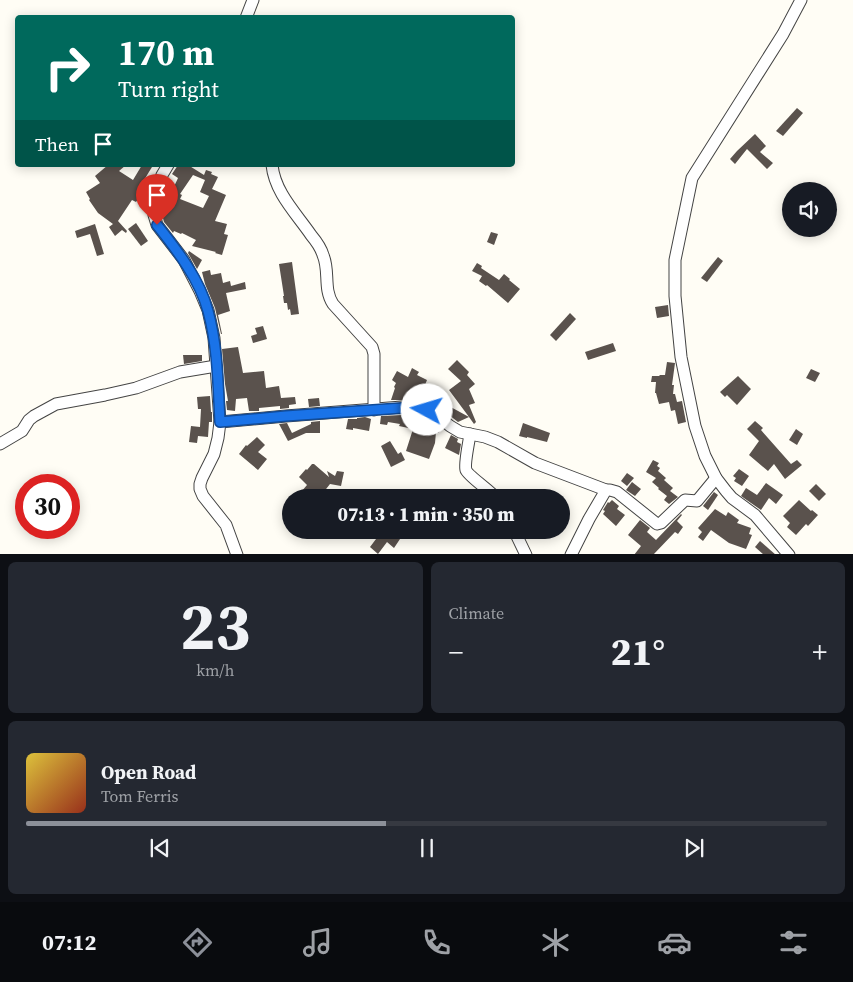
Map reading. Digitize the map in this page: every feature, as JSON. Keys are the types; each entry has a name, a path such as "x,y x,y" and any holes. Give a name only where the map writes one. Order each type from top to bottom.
{"street":[{"path":"247,15 253,0"},
{"path":"789,554 755,516 732,498 716,478 705,456 696,426 681,357 675,296 675,260 692,178 783,34 801,0"},
{"path":"167,167 162,175 154,205 154,215 157,225 184,260 200,290 208,310 214,338 220,422 214,454 202,478 200,489 203,496 226,525 236,554"},
{"path":"272,167 281,194 323,254 326,262 327,289 331,301 372,347 374,354 374,410"},
{"path":"0,444 22,431 34,416 56,404 136,388 180,372 216,366"},
{"path":"220,422 402,408 427,410 460,432 485,437 498,442 521,457 535,463 606,490 617,492 659,524 685,500 698,501 716,478"},
{"path":"470,434 466,471 487,489"},
{"path":"571,554 606,490"},
{"path":"518,539 526,554"}],"building":[{"path":"797,108 803,113 783,136 776,131"},
{"path":"755,134 766,146 760,152 773,163 767,169 747,149 735,164 730,159"},
{"path":"106,167 124,167 119,171 133,180 141,167 152,167 141,185 146,188 136,202 132,200 118,221 127,231 126,233 122,230 115,236 109,227 113,224 98,213 89,200 86,192 100,183 95,176"},
{"path":"177,167 191,167 204,175 206,170 218,177 212,189 226,195 215,221 227,224 224,234 228,235 222,255 192,246 196,240 182,233 174,231 173,233 164,222 162,210 164,206 162,205 166,189 172,191 178,178 172,174","holes":["193,175 205,180 200,192 209,196 203,208 180,199 182,195 180,194"]},
{"path":"136,223 148,241 141,246 128,229"},
{"path":"95,224 104,254 97,256 90,234 77,238 75,231"},
{"path":"491,232 498,234 494,245 487,242"},
{"path":"189,251 202,260 197,269 188,253"},
{"path":"718,257 723,261 707,282 701,278"},
{"path":"292,262 299,314 291,315 287,303 284,303 279,264"},
{"path":"477,263 482,266 481,268 499,280 504,274 520,289 508,303 487,285 479,281 482,276 472,271"},
{"path":"210,270 211,275 221,273 223,283 230,281 231,286 245,282 246,289 226,293 230,311 218,315 222,334 202,272"},
{"path":"668,305 669,316 657,318 655,307"},
{"path":"570,313 576,319 556,341 550,335"},
{"path":"263,326 267,339 253,343 251,336 257,334 255,328"},
{"path":"613,343 616,351 588,360 585,352"},
{"path":"238,347 243,373 264,371 266,388 279,386 281,398 295,397 296,404 289,405 289,408 280,409 280,406 259,408 259,411 249,411 247,398 236,399 235,411 227,410 226,401 228,401 222,349"},
{"path":"183,355 202,355 202,361 184,364"},
{"path":"457,360 469,372 467,375 475,384 469,389 475,403 469,405 476,422 474,424 449,390 461,381 448,369"},
{"path":"667,362 675,363 672,385 674,385 673,394 675,394 677,402 682,401 686,422 678,424 675,410 671,411 669,402 659,404 655,393 656,382 651,382 652,376 665,375"},
{"path":"412,368 419,372 417,375 427,380 423,390 427,394 469,417 458,422 430,403 416,401 407,397 406,400 391,400 396,383 392,380 397,371 408,377"},
{"path":"811,369 820,373 815,382 806,378"},
{"path":"738,376 751,389 737,405 727,395 725,397 720,392"},
{"path":"210,396 212,422 209,422 208,437 198,436 197,443 189,442 191,426 200,427 201,409 198,409 197,397"},
{"path":"319,398 320,406 309,407 308,399"},
{"path":"402,415 419,417 417,426 432,429 434,423 440,428 439,433 436,432 435,443 429,459 406,451 413,429 388,422 387,425 380,424 381,416"},
{"path":"365,417 371,419 369,431 353,428 353,430 346,429 348,419"},
{"path":"320,421 320,433 306,433 288,441 279,424 287,423 292,433 311,424 311,422"},
{"path":"755,421 763,428 761,430 791,464 797,460 802,465 785,479 774,464 768,471 749,455 759,441 747,429"},
{"path":"523,423 550,433 547,442 519,436"},
{"path":"796,429 803,434 797,445 789,440"},
{"path":"451,435 458,439 457,442 461,444 459,455 445,448"},
{"path":"257,437 265,445 258,452 267,459 258,470 239,454 246,445"},
{"path":"390,441 398,454 401,452 405,460 391,467 381,446"},
{"path":"653,460 659,463 657,466 660,468 658,471 673,488 670,491 678,497 669,504 664,500 667,496 652,482 656,478 646,472"},
{"path":"314,464 329,477 327,471 335,476 337,471 344,472 341,486 330,484 326,489 304,489 307,485 299,477"},
{"path":"739,469 749,476 742,486 734,481 736,478 733,476"},
{"path":"627,473 634,478 627,486 621,481"},
{"path":"632,482 641,489 635,496 626,490"},
{"path":"766,483 783,495 776,504 769,498 761,510 741,496 746,488 757,495"},
{"path":"816,484 826,494 819,501 809,491"},
{"path":"714,492 718,495 708,510 703,506"},
{"path":"612,500 619,506 617,509 625,515 616,526 603,514 605,511 603,510 608,502"},
{"path":"799,500 818,515 796,535 787,527 790,523 783,516"},
{"path":"715,509 726,516 728,512 739,520 737,523 751,528 749,534 752,535 746,549 729,543 711,530 703,541 698,537 702,532 698,528"},
{"path":"682,515 677,521 683,527 678,534 675,532 654,554 635,554 641,546 628,535 640,520 650,528 647,532 656,540"},
{"path":"376,539 400,539 394,548 387,542 378,554 370,547"},
{"path":"760,541 775,554 763,554 755,547"}],"route":[{"path":"157,225 184,260 208,310 214,338 220,422 402,408 427,410"}]}
